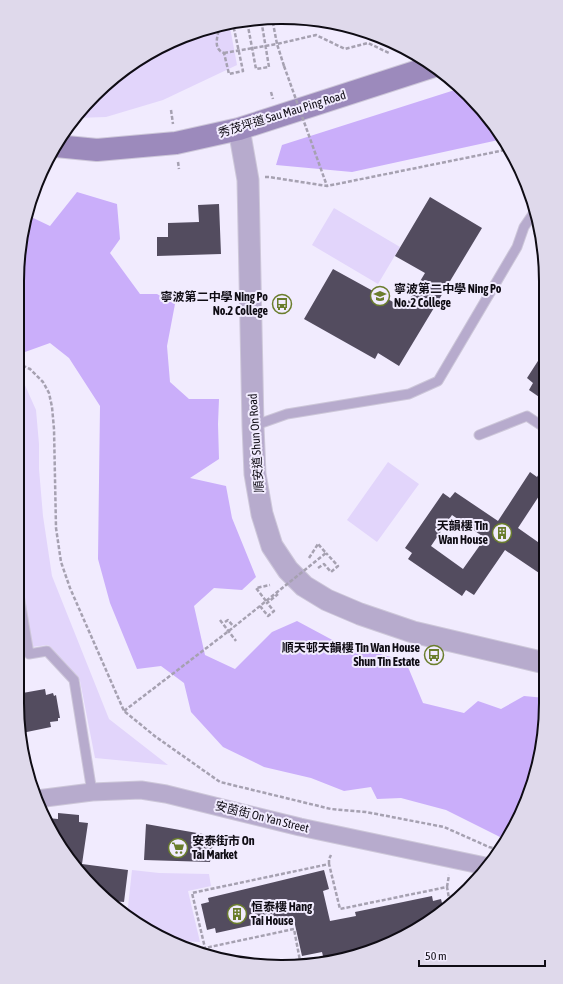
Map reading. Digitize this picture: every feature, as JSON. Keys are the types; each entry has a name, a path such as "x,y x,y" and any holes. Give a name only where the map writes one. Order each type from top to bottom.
{"main road":[{"name":"秀茂坪道 Sau Mau Ping Road","path":"62,147 97,150 176,143 239,129 427,68"}],"street":[{"name":"順安道 Shun On Road","path":"239,129 248,180 255,474 262,514 272,546 288,570 304,586 328,600 360,614 406,630 539,662"},
{"name":"安茵街 On Yan Street","path":"43,798 92,792 141,790 166,794 300,827 479,867"}],"lane":[{"path":"253,426 287,414 409,394 438,381 516,247 524,227 531,217"},
{"path":"480,435 528,416 539,424"},
{"path":"24,624 29,654 47,651 74,680 92,792"}],"path":[{"path":"248,26 256,69 269,67 262,25"},
{"path":"273,25 277,44 284,66 327,186"},
{"path":"224,53 229,74 243,71 235,28"},
{"path":"219,32 217,46 219,50 224,53 277,44 316,35 345,49 368,43 389,53"},
{"path":"269,177 327,186 503,150"},
{"path":"24,366 30,369 43,382 49,392 52,407 54,429 56,528 61,562 70,588 124,711 260,606 278,594"},
{"path":"309,558 318,544 338,566 331,572 324,564 318,568"},
{"path":"266,602 326,553"},
{"path":"260,606 268,616 274,611 256,588 270,585"},
{"path":"220,620 236,641"},
{"path":"225,622 228,620 234,627"},
{"name":"安茵街 On Yan Street","path":"124,711 156,737 220,782 331,809 366,812 444,827 494,848"},
{"path":"330,855 328,859 340,909 447,887"},
{"path":"205,948 192,893 329,864"},
{"path":"449,875 447,887 449,898"},
{"path":"205,948 294,929 300,959"}],"shaded area":[{"path":"230,29 237,65 163,100 106,117 83,118 99,99 138,67 183,44"},
{"path":"454,90 464,99 497,140 352,172 276,165 282,145"},
{"path":"77,192 117,204 120,239 110,253 140,294 157,294 175,304 167,346 170,382 189,399 219,399 219,459 190,478 226,486 232,518 256,577 242,590 214,588 194,606 205,655 235,669 272,632 297,621 338,643 391,657 408,667 423,703 464,713 478,701 501,709 524,696 539,697 537,736 530,769 519,801 501,838 446,810 401,798 377,799 371,787 344,791 311,778 264,767 223,747 191,712 184,683 161,666 137,669 110,603 98,559 100,406 69,358 50,343 24,352 24,282 26,248 32,218 50,226"},
{"path":"334,208 400,247 378,284 312,245"},
{"path":"24,383 36,410 43,516 52,576 109,719 168,765 95,758 80,681 48,645 32,647 24,598"},
{"path":"388,462 419,484 377,542 347,520"},
{"path":"132,870 159,873 209,874 211,886 188,891 200,942 183,940 153,926 128,909"}],"building":[{"path":"430,197 482,228 399,366 378,353 375,359 304,319 333,269 404,308 425,273 395,256"},
{"path":"219,204 221,254 157,256 157,237 168,237 168,223 199,222 198,205"},
{"path":"539,359 539,397 529,390 533,383 527,378"},
{"name":"天韻樓 Tin Wan House","path":"530,472 537,477 539,474 539,496 518,528 539,543 539,573 505,550 474,595 466,590 462,596 408,559 412,553 405,548 443,493 450,498 455,492 498,521","holes":["452,515 485,538 463,569 431,546"]},
{"path":"45,689 46,695 53,693 54,696 56,695 60,718 58,718 58,721 50,722 51,727 26,732 24,693"},
{"path":"58,813 79,815 79,822 88,823 82,864 128,870 124,902 119,902 99,885 77,859 67,846 52,818 58,819"},
{"name":"安泰街市 On Tai Market","path":"146,824 214,836 210,862 144,860"},
{"name":"恒泰樓 Hang Tai House","path":"324,870 329,889 323,891 330,921 356,916 355,912 432,896 433,901 441,899 442,904 425,917 410,926 380,940 348,951 323,957 322,952 302,956 293,916 216,933 215,928 207,930 201,904 209,902 208,898"}],"place":[{"name":"寧波第二中學 Ning Po No. 2 College","path":"380,296"},
{"name":"寧波第二中學 Ning Po No.2 College","path":"282,304"},
{"name":"天韻樓 Tin Wan House","path":"502,533"},
{"name":"順天邨天韻樓 Tin Wan House Shun Tin Estate","path":"434,655"},
{"name":"安泰街市 On Tai Market","path":"178,848"},
{"name":"恒泰樓 Hang Tai House","path":"237,914"}]}
